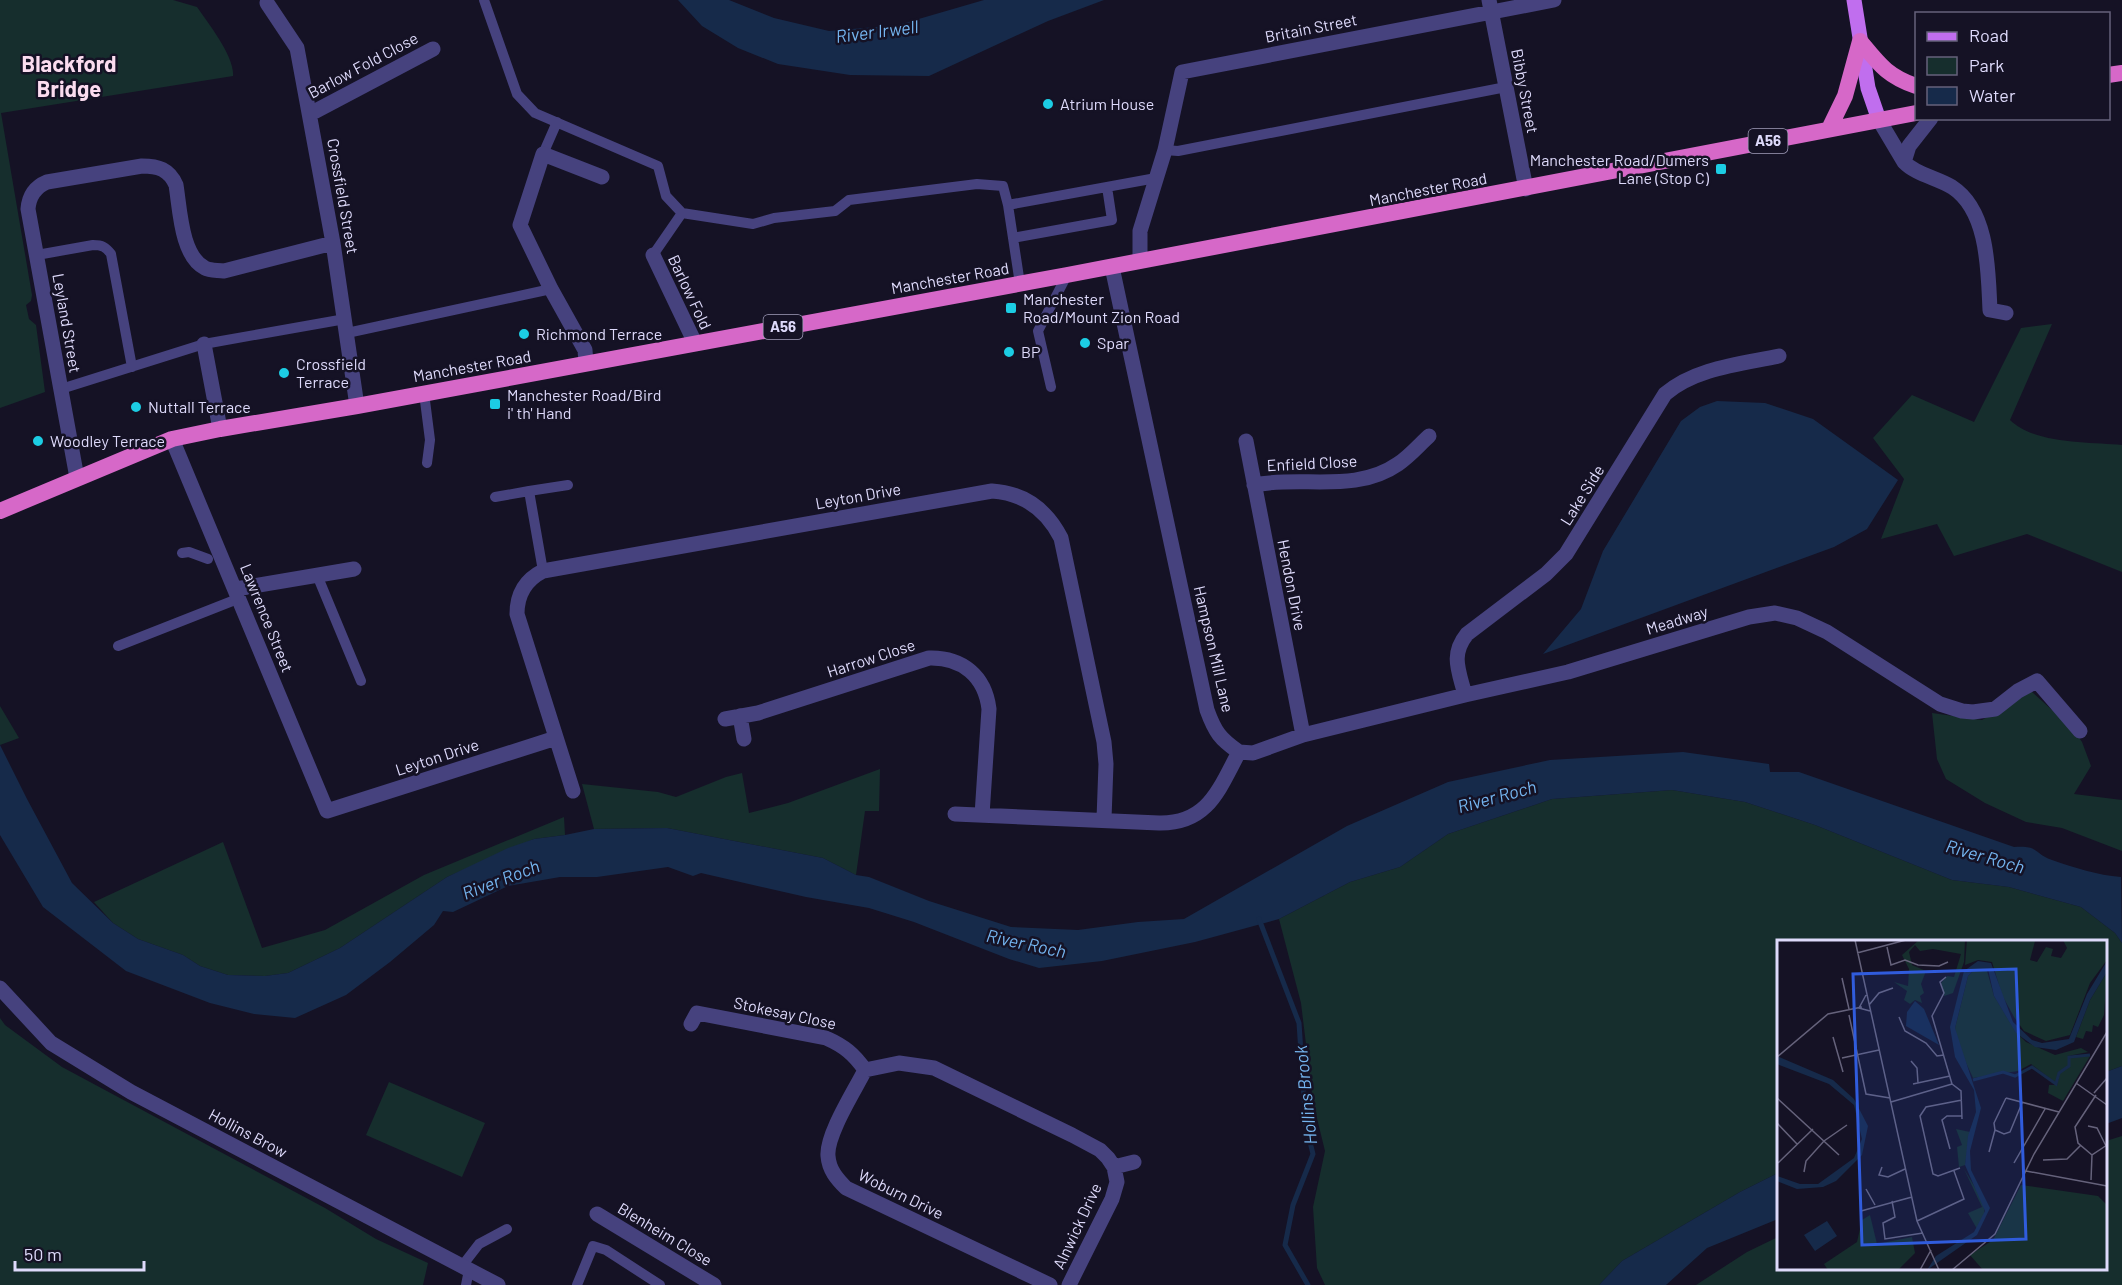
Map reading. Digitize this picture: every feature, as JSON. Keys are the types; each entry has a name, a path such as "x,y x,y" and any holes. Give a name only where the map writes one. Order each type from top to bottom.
{"highway":[{"path":"1860,41 1888,72 1899,80 1915,85"},
{"path":"1829,129 1845,96 1860,41"},
{"name":"Manchester Road","path":"0,511 172,439 220,429 1112,267 1915,113"}],"main road":[{"path":"1854,0 1870,96 1879,120"}],"street":[{"name":"Britain Street","path":"1166,150 1182,72 1491,5 1554,0"},
{"name":"Crossfield Street","path":"266,2 297,48 333,243 357,405"},
{"name":"Bibby Street","path":"1491,5 1526,189"},
{"name":"Barlow Fold Close","path":"310,114 433,49"},
{"path":"1879,120 1909,168 1941,181 1958,191 1969,205 1988,257 1990,310 2006,313"},
{"path":"1904,162 1909,146 1929,120"},
{"path":"1140,261 1140,231 1166,150"},
{"path":"586,363 585,350 551,289 520,225 543,154 602,177"},
{"name":"Leyland Street","path":"77,478 37,255 29,202 33,192 47,182 141,166 163,169 172,175 176,185 187,247 196,262 207,269 224,271 333,243"},
{"name":"Barlow Fold","path":"653,255 695,343"},
{"name":"Hampson Mill Lane","path":"1112,267 1207,710 1215,731 1224,742 1239,753"},
{"path":"204,344 220,429"},
{"name":"Lake Side","path":"1464,695 1457,661 1460,642 1467,634 1546,574 1566,554 1665,394 1676,384 1695,375 1779,356"},
{"name":"Enfield Close","path":"1254,485 1274,481 1340,482 1370,477 1398,464 1429,436"},
{"name":"Lawrence Street","path":"172,439 211,560 238,593 327,811"},
{"name":"Hendon Drive","path":"1246,441 1303,735"},
{"name":"Leyton Drive","path":"543,571 981,492 1004,492 1027,499 1042,510 1055,525 1064,550 1104,742 1106,764 1104,819"},
{"path":"238,593 354,569"},
{"path":"543,571 524,586 519,594 517,614 573,791"},
{"name":"Meadway","path":"1239,753 1266,750 1303,735 1568,672 1749,617 1775,614 1797,618 1827,632 1930,698 1951,708 1973,712 1995,709 2037,681 2080,731"},
{"name":"Harrow Close","path":"744,739 732,718 758,713 929,658 948,659 974,673 985,689 988,699 982,815"},
{"name":"Leyton Drive","path":"327,811 556,738"},
{"path":"955,814 1169,823 1189,818 1206,807 1213,799 1239,753"},
{"name":"Hollins Brow","path":"0,988 51,1043 131,1092 466,1274 498,1285"},
{"name":"Stokesay Close","path":"691,1024 697,1013 826,1038 842,1044 855,1055 866,1070"},
{"path":"866,1070 899,1063 934,1068 1090,1145 1108,1158 1114,1167"},
{"name":"Woburn Drive","path":"866,1070 830,1139 828,1155 832,1172 838,1181 846,1188 1050,1285"},
{"name":"Alnwick Drive","path":"1069,1285 1112,1199 1117,1182 1114,1167 1134,1162"},
{"name":"Blenheim Close","path":"597,1214 714,1285"}],"lane":[{"path":"484,0 517,94 535,113 658,166 666,196 682,213 753,224 774,218 835,212 849,200 977,184 1003,186 1020,284"},
{"path":"1166,150 1178,151 1506,87"},
{"path":"543,154 557,122"},
{"path":"1008,206 1156,178"},
{"path":"1013,238 1112,220 1107,188"},
{"path":"653,255 682,213"},
{"path":"37,255 93,245 102,245 108,249 111,254 132,367"},
{"path":"1050,387 1038,331 1066,275"},
{"path":"61,389 204,344 346,326 551,289"},
{"path":"424,393 430,440 427,463"},
{"path":"495,497 568,485"},
{"path":"529,491 543,571"},
{"path":"182,553 189,552 211,560"},
{"path":"317,575 362,681"},
{"path":"118,646 238,593"},
{"path":"466,1274 479,1244 507,1229"},
{"path":"577,1285 592,1246 606,1250 660,1285"}],"green space":[{"path":"0,0 173,0 197,7 230,59 233,76 1,113 32,295 31,301 26,305 29,319 36,325 45,392 0,408"},
{"path":"2052,324 2010,420 2020,428 2047,438 2122,445 2122,572 2027,534 1954,556 1937,524 1881,539 1904,479 1873,438 1912,395 1974,422 2021,328"},
{"path":"2031,691 2072,728 2082,742 2091,766 2074,794 2122,800 2122,851 2062,828 2026,822 1985,803 1946,779 1937,759 1932,713 1982,720"},
{"path":"0,706 19,738 0,745"},
{"path":"880,769 879,811 865,811 856,875 823,858 667,828 594,829 582,784 658,792 676,797 742,773 749,813 788,803"},
{"path":"1672,790 1745,802 1815,825 1952,880 2009,887 2081,907 2115,933 2122,943 2122,1066 2107,1072 2107,940 1777,940 1777,1174 1740,1192 1622,1261 1599,1285 1325,1285 1317,1268 1313,1207 1325,1151 1313,1102 1301,1003 1279,919 1350,882 1400,867 1448,834 1552,799"},
{"path":"564,817 565,835 534,839 447,877 340,948 288,973 265,976 228,975 200,966 183,955 138,939 113,923 94,902 223,842 262,948 325,930 424,875"},
{"path":"0,1018 5,1025 62,1067 325,1208 376,1239 428,1263 423,1285 0,1285"},
{"path":"389,1082 485,1123 462,1177 366,1135"},
{"path":"2122,1136 2122,1285 1696,1285 1747,1252 1777,1237 1777,1270 2107,1270 2107,1141"}],"water":[{"name":"River Irwell","path":"678,0 729,0 774,18 829,31 898,25 984,0 1104,0 1048,21 929,76 850,75 778,64 738,48 702,26"},
{"path":"1717,401 1765,403 1813,419 1898,480 1867,529 1834,547 1543,654 1581,609 1603,551 1681,421 1700,407"},
{"name":"River Roch","path":"0,745 72,883 113,923 138,939 183,955 200,966 228,975 265,976 288,973 340,948 447,877 508,848 534,839 594,829 667,828 823,858 856,875 869,877 929,901 1011,927 1078,930 1184,919 1347,826 1448,782 1550,760 1683,752 1769,764 1770,772 1799,772 2014,847 2032,848 2046,857 2069,866 2121,877 2122,943 2115,933 2081,907 2009,887 1952,880 1815,825 1745,802 1672,790 1552,799 1448,834 1400,867 1350,882 1279,919 1195,942 1102,961 1039,968 869,908 806,897 701,873 693,876 668,867 597,877 560,877 508,886 453,912 443,911 434,925 346,995 295,1018 254,1014 210,1003 126,971 43,907 0,835"},
{"path":"2122,1066 2122,1118 2107,1124 2107,1072"},
{"path":"1777,1174 1777,1219 1707,1248 1666,1285 1599,1285 1622,1261 1740,1192"}],"waterway":[{"name":"Hollins Brook","path":"1259,919 1299,1023 1306,1126 1313,1154 1293,1205 1285,1245 1308,1285"}],"place":[{"name":"Atrium House","path":"1048,104"},
{"name":"Manchester Road/Dumers Lane (Stop C)","path":"1721,169"},
{"name":"Manchester Road/Mount Zion Road","path":"1011,308"},
{"name":"Richmond Terrace","path":"524,334"},
{"name":"Spar","path":"1085,343"},
{"name":"BP","path":"1009,352"},
{"name":"Crossfield Terrace","path":"284,373"},
{"name":"Manchester Road/Bird i' th' Hand","path":"495,404"},
{"name":"Nuttall Terrace","path":"136,407"},
{"name":"Woodley Terrace","path":"38,441"}],"district":[{"name":"Blackford Bridge","path":"69,76"}]}
